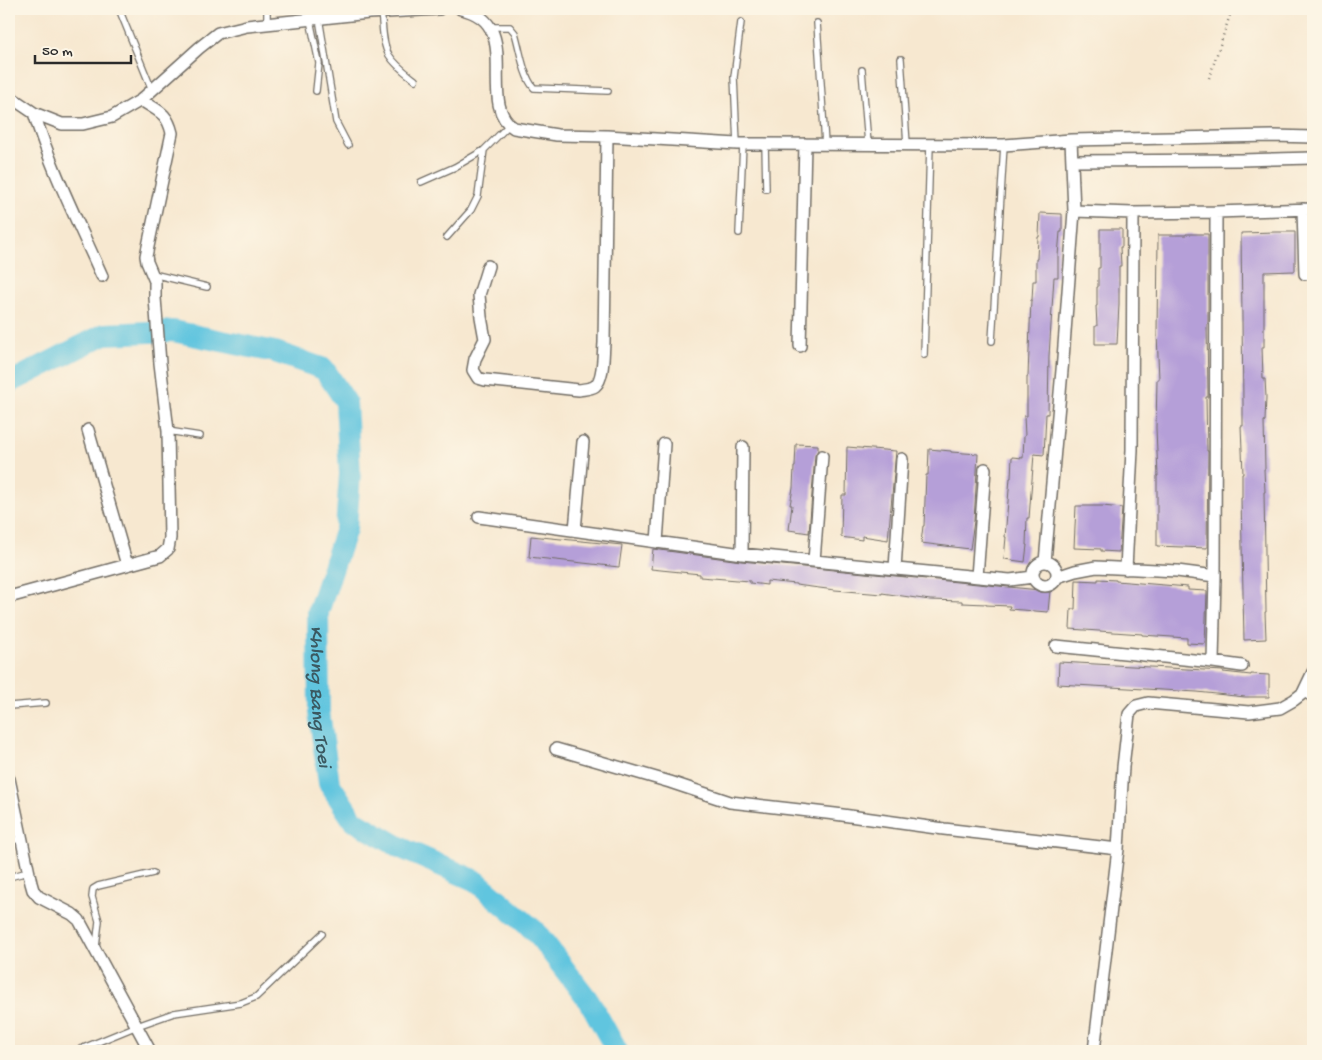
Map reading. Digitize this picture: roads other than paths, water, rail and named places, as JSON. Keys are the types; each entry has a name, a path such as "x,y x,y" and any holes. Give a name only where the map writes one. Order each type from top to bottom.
{"street":[{"path":"9,96 34,113 62,124 83,124 112,117 140,100 218,33 247,26 368,11 439,9"},
{"path":"461,9 472,11 485,20 490,27 497,56 499,106 503,118 514,128 557,135 608,136 740,144 1004,144 1071,140 1313,136"},
{"path":"9,597 160,556 168,549 170,538 168,431 160,363 155,282 147,262 146,251 172,133 165,115 140,100"},
{"path":"34,113 52,165 102,276"},
{"path":"488,266 479,295 480,318 485,339 472,370 478,378 579,390 595,386 599,381 604,343 608,136"},
{"path":"1045,562 1074,211 1071,140"},
{"path":"800,346 805,144"},
{"path":"1072,161 1313,158"},
{"path":"1074,211 1133,213 1308,209 1305,274"},
{"path":"1213,662 1216,212"},
{"path":"1126,569 1132,450 1133,213"},
{"path":"88,430 127,565"},
{"path":"575,530 583,442"},
{"path":"657,542 664,444"},
{"path":"742,554 743,447"},
{"path":"814,561 822,456"},
{"path":"895,569 902,459"},
{"path":"977,577 985,469"},
{"path":"479,517 742,554 1010,580 1033,577"},
{"path":"1040,563 1050,563 1055,566 1057,571 1055,582 1051,585 1040,585 1033,577 1033,571 1040,563"},
{"path":"1057,577 1096,567 1176,571 1215,576"},
{"path":"1056,646 1242,666"},
{"path":"1094,1051 1118,849 1123,768 1129,714 1136,706 1148,703 1249,712 1280,708 1303,693 1313,672"},
{"path":"556,750 670,782 730,802 1118,849"},
{"path":"9,779 12,805 33,890 39,898 72,914 83,927 150,1051"}],"lane":[{"path":"118,9 152,90"},
{"path":"267,9 267,24"},
{"path":"381,12 387,52 394,62 415,80"},
{"path":"314,19 319,63 316,91"},
{"path":"314,19 336,122 348,145"},
{"path":"739,233 740,144 734,77 741,22"},
{"path":"817,23 825,144"},
{"path":"490,27 510,27 513,30 528,77 534,88 608,91"},
{"path":"901,59 907,144"},
{"path":"862,70 868,144"},
{"path":"421,182 455,167 484,150 509,125"},
{"path":"765,144 766,188"},
{"path":"924,355 930,144"},
{"path":"992,341 1004,144"},
{"path":"448,237 471,210 478,196 484,150"},
{"path":"152,274 207,287"},
{"path":"168,431 200,436"},
{"path":"1303,693 1313,700"},
{"path":"9,706 46,703"},
{"path":"9,842 21,839"},
{"path":"9,877 28,872"},
{"path":"95,949 99,921 92,897 94,888 153,873"},
{"path":"76,1051 174,1013 241,1003 256,997 322,934"}],"waterway":[{"name":"Khlong Bang Toei","path":"9,383 105,334 173,331 275,352 324,369 346,402 350,474 346,529 318,612 319,712 329,783 353,820 401,848 476,881 536,932 591,1004 617,1051"}]}
